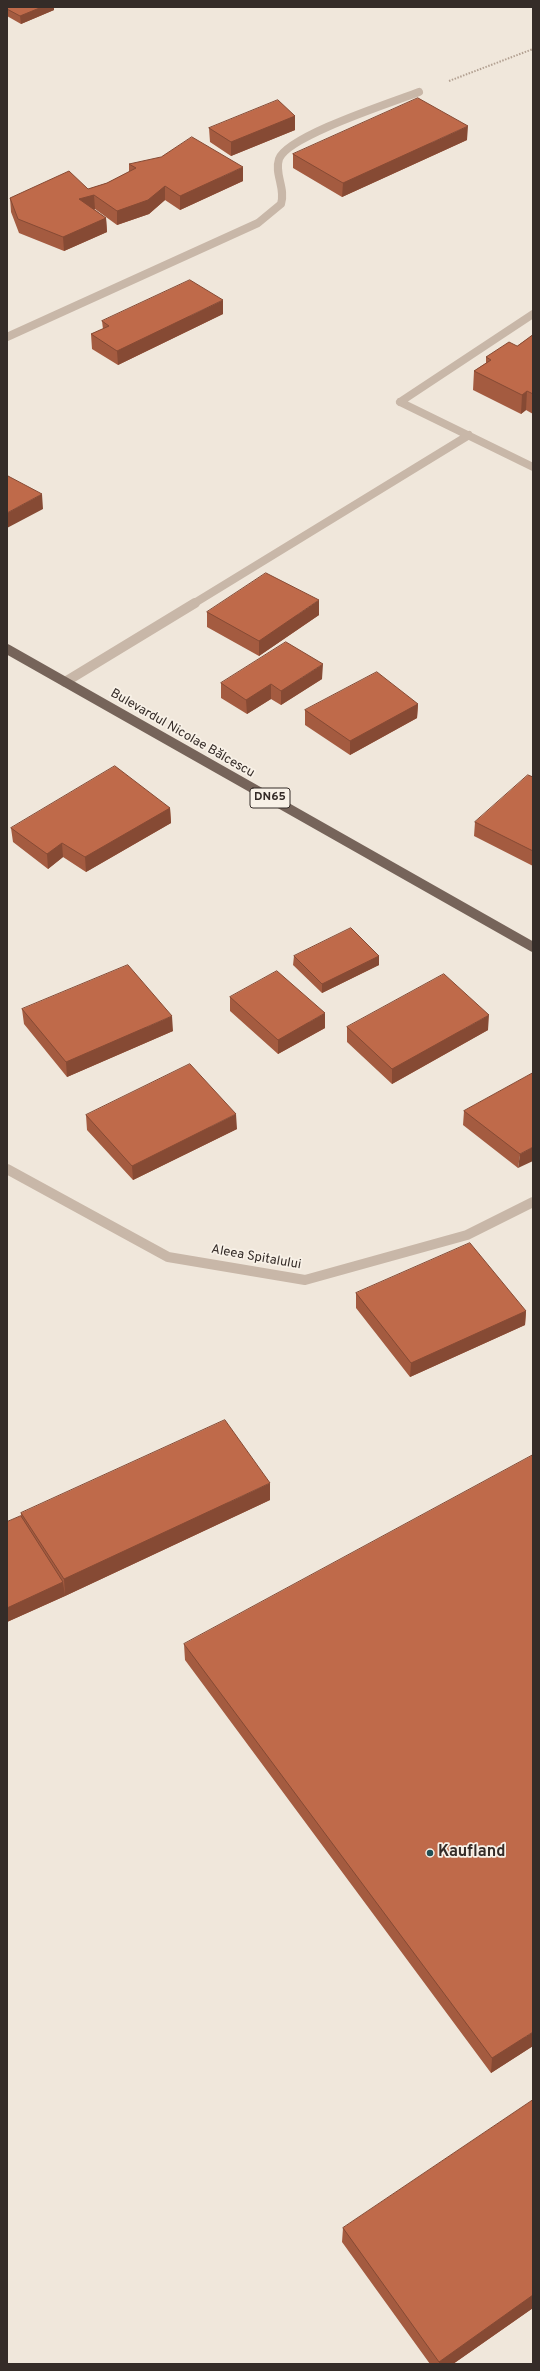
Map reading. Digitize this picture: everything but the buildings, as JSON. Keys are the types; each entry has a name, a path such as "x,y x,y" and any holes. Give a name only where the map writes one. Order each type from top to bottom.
{"main road":[{"name":"Bulevardul Nicolae Bălcescu","path":"7,649 533,947"}],"street":[{"path":"7,337 258,223 281,204 284,187 277,166 281,154 307,136 419,92"},
{"path":"533,314 400,402 533,467"},
{"path":"66,682 469,436"},
{"name":"Aleea Spitalului","path":"7,1169 168,1257 305,1280 467,1235 533,1202"}],"path":[{"path":"419,92 533,49"}],"place":[{"name":"Kaufland","path":"430,1853"}]}
